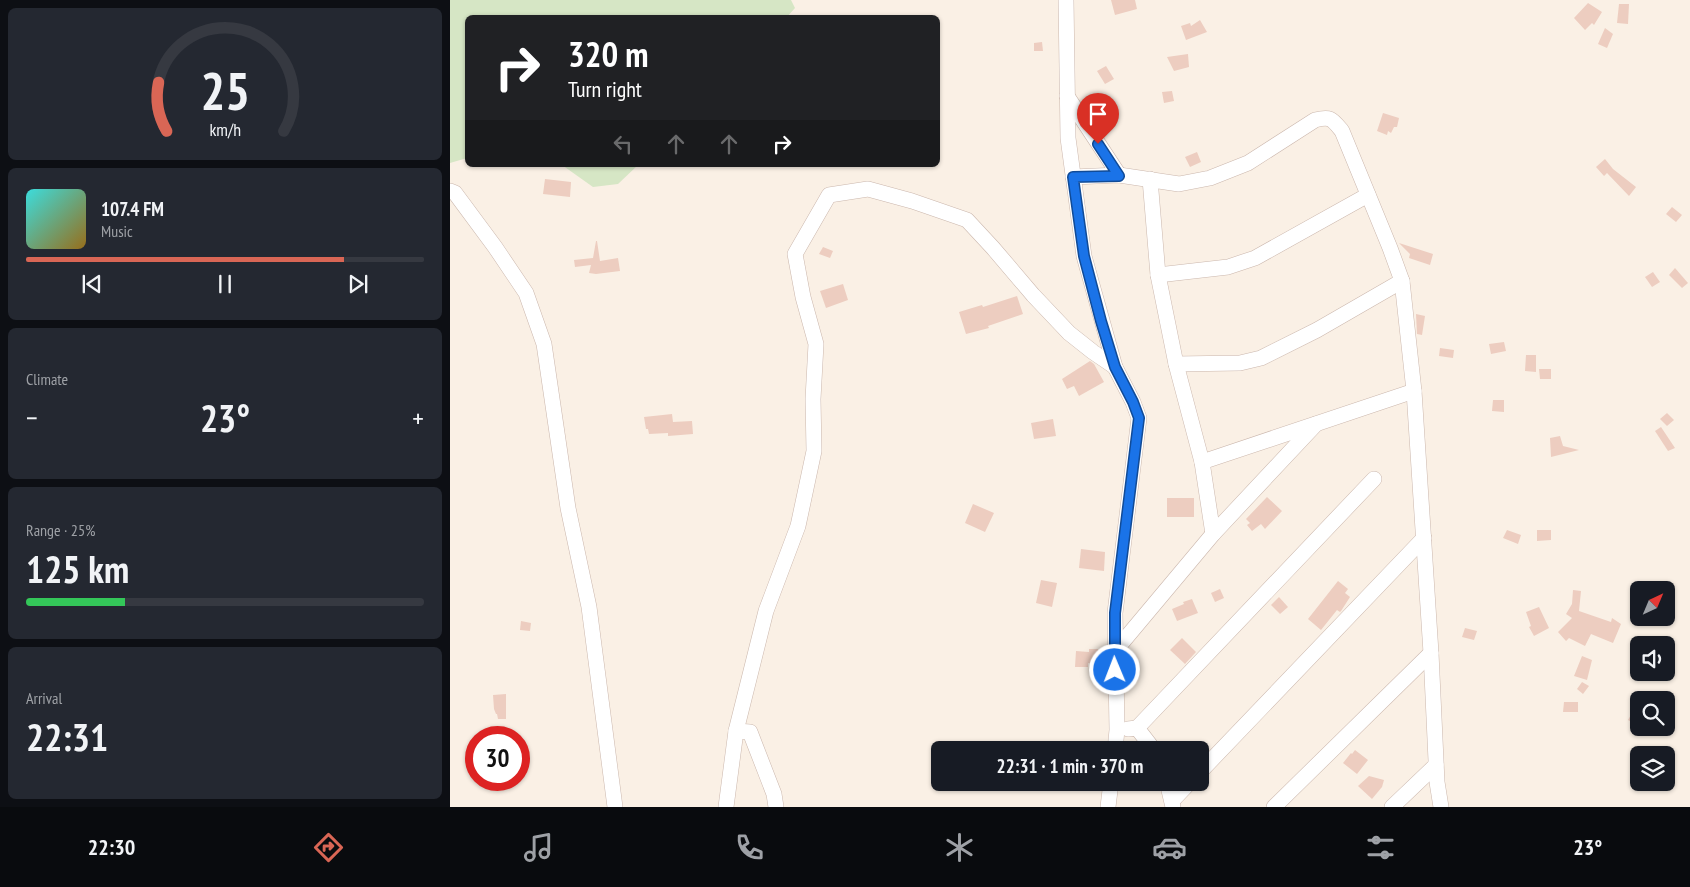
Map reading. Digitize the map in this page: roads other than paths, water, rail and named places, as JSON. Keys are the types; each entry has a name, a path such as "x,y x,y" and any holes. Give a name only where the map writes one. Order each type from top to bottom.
{"street":[{"path":"1066,0 1068,138 1084,256 1115,367 1139,418 1115,613 1117,730 1115,741"},
{"path":"1067,96 1119,176"},
{"path":"1073,177 1119,176 1179,184 1210,178 1248,163 1315,120 1325,118 1333,120 1342,131 1402,281 1414,391 1431,653 1436,765 1441,807"},
{"path":"1150,179 1158,275 1176,364 1202,462 1213,534"},
{"path":"726,807 736,731 766,611 798,526 814,451 813,399 816,344 803,297 795,254 829,195 868,189 912,201 967,220 1069,333 1115,367"},
{"path":"450,191 455,193 496,247 526,293 544,344 568,508 589,607 615,807"},
{"path":"1158,275 1228,267 1255,258 1368,195"},
{"path":"1176,364 1240,363 1261,358 1317,330 1402,281"},
{"path":"1202,462 1414,391"},
{"path":"1115,650 1213,534 1316,424"},
{"path":"1117,730 1137,728 1374,479"},
{"path":"1209,763 1424,538"},
{"path":"1274,807 1431,653"},
{"path":"1137,728 1147,741"},
{"path":"736,731 750,732 774,794 776,807"},
{"path":"1392,807 1436,765"},
{"path":"1108,807 1110,791"},
{"path":"1169,791 1173,804"},
{"path":"1173,804 1183,791"}]}
